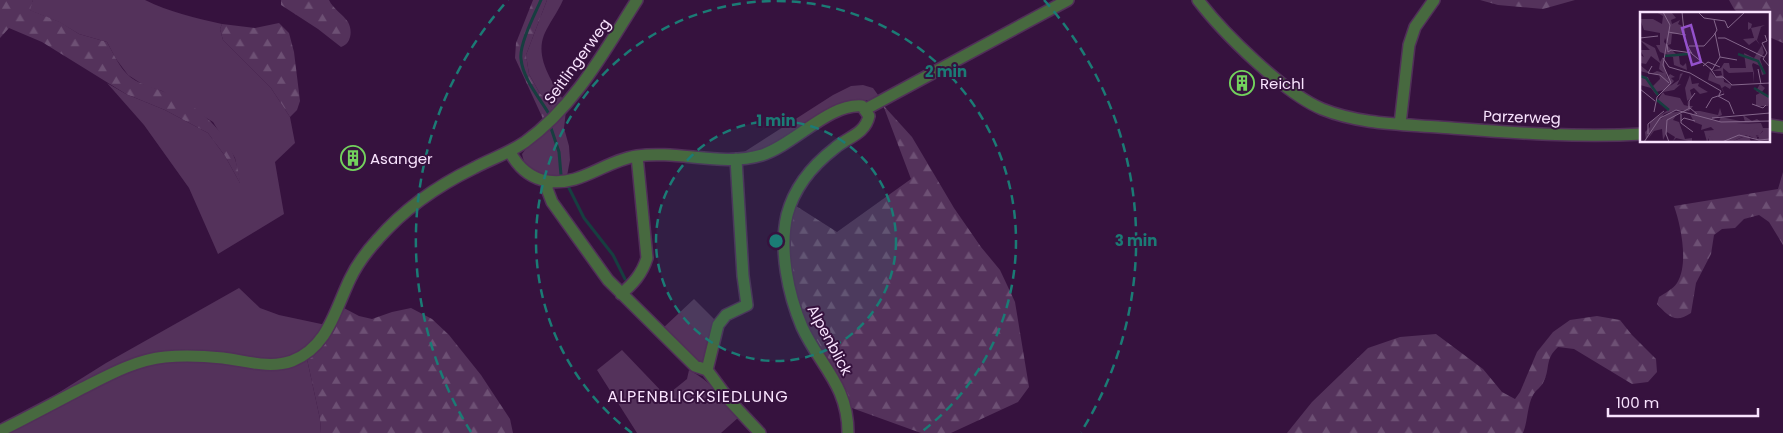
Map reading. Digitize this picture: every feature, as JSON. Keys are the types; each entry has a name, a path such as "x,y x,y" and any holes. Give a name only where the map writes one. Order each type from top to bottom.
{"street":[{"name":"Seitlingerweg","path":"0,431 105,377 146,361 201,356 256,364 278,364 304,355 315,347 325,335 354,271 362,258 394,221 410,207 451,180 510,152 538,132 564,107 598,60 637,0"},
{"path":"510,152 515,161 534,177 562,182 578,178 622,159 636,156 667,154 736,158 763,154 775,149 840,109 852,105 862,106 866,110 1068,0"},
{"name":"Parzerweg","path":"1198,0 1238,44 1288,88 1307,102 1340,115 1400,124 1539,133 1640,134"},
{"path":"1400,124 1409,45 1416,27 1434,0"},
{"name":"Alpenblick","path":"848,433 845,403 840,390 802,327 795,308 789,283 785,238 787,217 793,198 802,182 821,160 867,125 869,116 866,110"},
{"path":"1770,125 1783,127"},
{"path":"621,294 633,284 644,269 647,258 636,156"},
{"path":"707,370 718,325 726,315 747,305 736,158"},
{"path":"548,181 547,189 552,202 608,280 695,366 707,370 730,401 760,433"}],"green space":[{"path":"0,0 33,0 30,10 60,22 79,34 107,42 127,74 139,82 174,96 196,109 215,126 230,147 236,162 241,185 225,156 208,133 165,110 126,94 42,42 9,28 0,38"},
{"path":"33,0 145,0 173,11 222,24 220,29 223,40 271,88 290,117 295,143 275,162 284,214 218,254 189,188 144,125 107,83 126,94 165,110 208,133 225,156 240,183 235,158 213,122 162,91 145,86 128,75 116,59 107,42 79,34 59,22 29,10"},
{"path":"281,0 329,0 350,26 349,40 341,47 318,29 281,5"},
{"path":"533,0 547,0 526,55 529,74 539,92 554,110 544,121 515,58 516,43"},
{"path":"547,0 563,0 544,35 542,44 543,61 546,70 564,101 554,110 539,92 529,74 526,55"},
{"path":"1480,0 1575,0 1543,9 1498,5"},
{"path":"1729,0 1783,0 1783,43 1770,37 1770,12 1737,12"},
{"path":"279,23 289,33 294,52 300,101 297,110 290,117 271,88 223,40 220,29 222,24 255,28"},
{"path":"863,85 873,88 881,99 845,102 777,144 760,151 741,154 833,95 851,86"},
{"path":"883,105 912,137 954,208 981,247 1000,270 1015,302 1029,387 1018,402 951,433 921,433 849,407 847,396 806,328 796,302 787,248 793,204 837,232 911,179"},
{"path":"566,111 564,128 569,146 570,160 567,176 553,177 533,172 524,162 522,154 528,146"},
{"path":"1783,172 1783,245 1769,222 1759,215 1744,219 1735,228 1722,229 1714,235 1711,254 1696,283 1691,313 1680,318 1668,315 1657,304 1659,297 1677,283 1683,266 1683,245 1674,206 1778,189"},
{"path":"239,288 260,308 279,315 326,325 320,336 298,354 274,361 169,352 31,410 106,363"},
{"path":"694,299 715,320 704,362 699,364 662,329"},
{"path":"342,307 359,316 372,319 411,308 432,319 449,335 481,375 510,419 513,433 321,433 320,419 307,359"},
{"path":"1597,316 1620,320 1656,359 1657,372 1648,382 1632,384 1574,349 1558,347 1549,360 1543,383 1531,399 1523,433 1287,433 1312,402 1368,348 1400,337 1436,334 1483,369 1502,392 1515,399 1520,392 1537,352 1553,332 1570,320"},
{"path":"622,350 666,396 687,379 689,370 711,385 739,417 721,433 637,433 597,370"},
{"path":"307,359 320,419 321,433 3,433 130,369 169,360"}],"waterway":[{"path":"541,0 522,45 521,59 528,81 549,114"},
{"path":"551,128 559,152 561,175"},
{"path":"569,188 584,218 613,255 625,279"}],"place":[{"name":"Reichl","path":"1242,83"},
{"name":"Asanger","path":"353,158"}],"district":[{"name":"ALPENBLICKSIEDLUNG","path":"698,396"}]}
